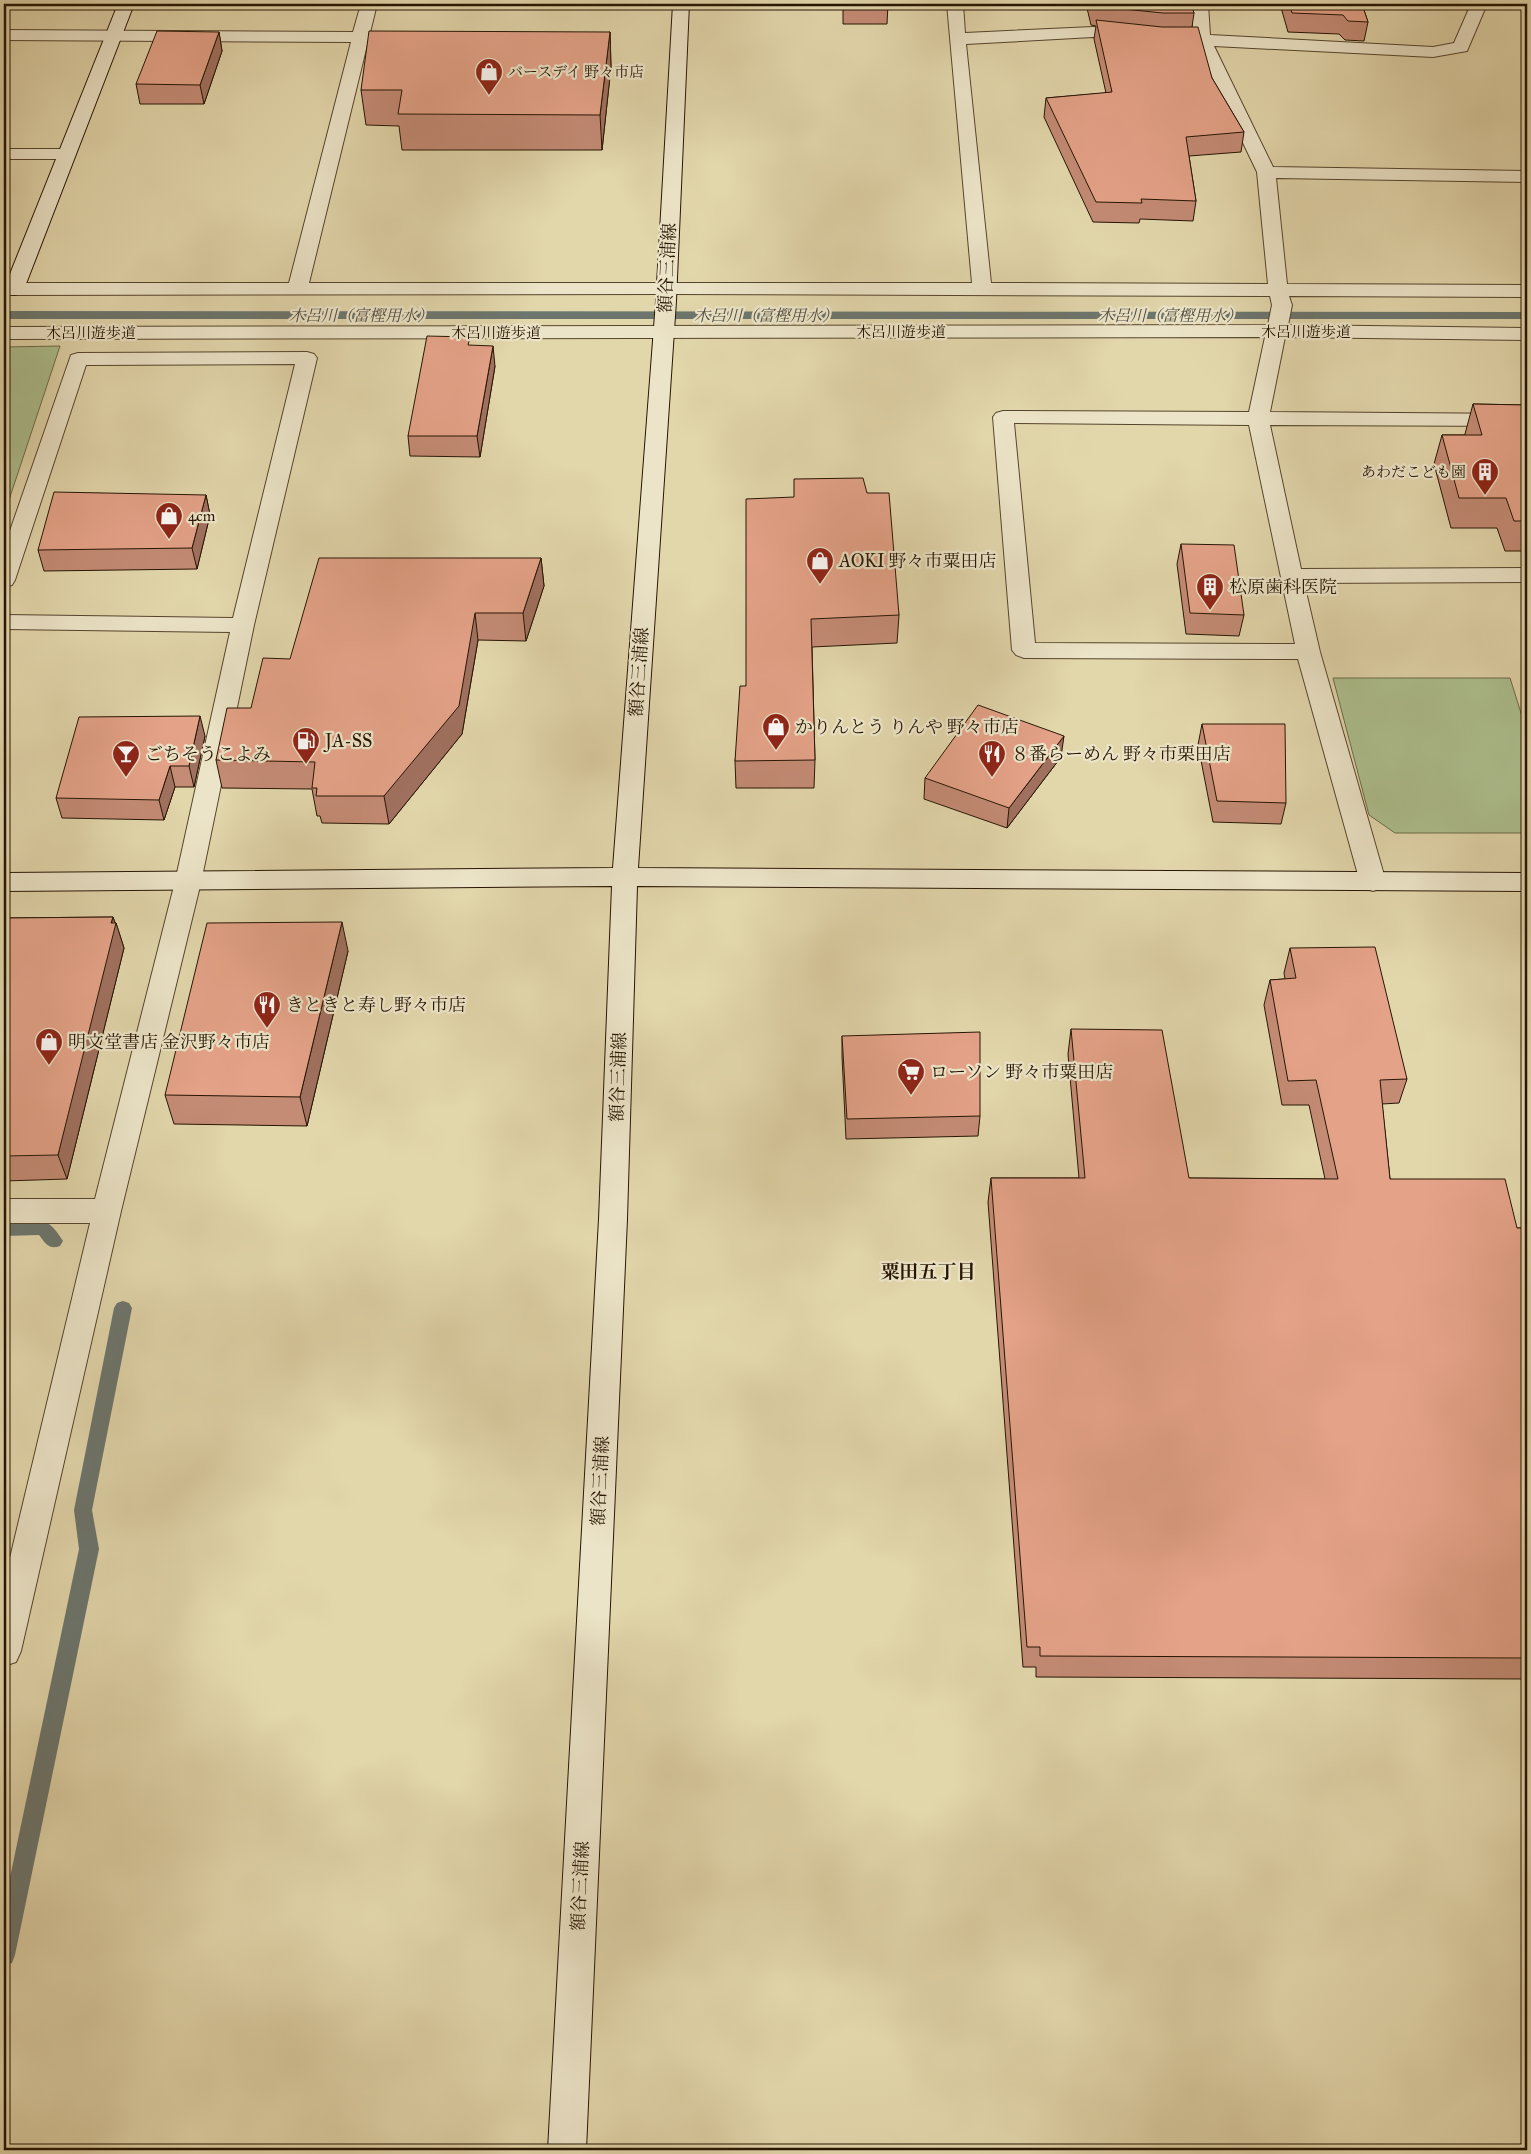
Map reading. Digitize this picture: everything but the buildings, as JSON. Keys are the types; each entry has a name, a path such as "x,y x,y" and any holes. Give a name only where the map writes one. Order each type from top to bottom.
{"street":[{"path":"126,4 67,154 9,289 297,290 665,312 982,290 1280,298 1527,291"},
{"path":"297,290 369,4"},
{"name":"額谷三浦線","path":"567,2150 613,1219 625,877 665,312 681,4"},
{"path":"955,4 982,290"},
{"path":"1200,4 1202,39 1266,172 1280,298 1277,329 1258,419 1308,652 1373,882"},
{"path":"1169,39 1202,39 1433,52 1462,47 1480,4"},
{"path":"957,38 1093,32 1151,38"},
{"path":"4,35 114,34 361,37"},
{"path":"4,154 67,154"},
{"path":"1266,172 1527,176"},
{"name":"木呂川遊歩道","path":"4,333 665,312 1527,334"},
{"path":"4,580 78,359 307,358 243,625 188,882 4,1651"},
{"path":"1308,652 1024,650 1003,417 1527,420"},
{"path":"1292,576 1527,575"},
{"path":"4,622 243,625"},
{"path":"4,882 625,877 1527,882"},
{"path":"4,1210 108,1211"}],"green space":[{"path":"60,346 4,515 4,347"},
{"path":"1333,678 1510,678 1527,732 1527,833 1395,833 1369,815"}],"waterway":[{"name":"木呂川（富樫用水）","path":"4,315 1527,316"},
{"path":"4,1229 43,1228 54,1241"},
{"path":"4,1955 89,1549 83,1510 123,1308"}],"place":[{"name":"バースデイ 野々市店","path":"489,96"},
{"name":"あわだこども園","path":"1485,496"},
{"name":"4cm","path":"169,540"},
{"name":"AOKI 野々市粟田店","path":"820,585"},
{"name":"松原歯科医院","path":"1210,611"},
{"name":"かりんとう りんや 野々市店","path":"776,751"},
{"name":"JA-SS","path":"306,765"},
{"name":"ごちそうこよみ","path":"126,778"},
{"name":"８番らーめん 野々市栗田店","path":"992,778"},
{"name":"きときと寿し野々市店","path":"267,1029"},
{"name":"明文堂書店 金沢野々市店","path":"49,1066"},
{"name":"ローソン 野々市粟田店","path":"911,1096"}],"district":[{"name":"粟田五丁目","path":"928,1271"}]}
